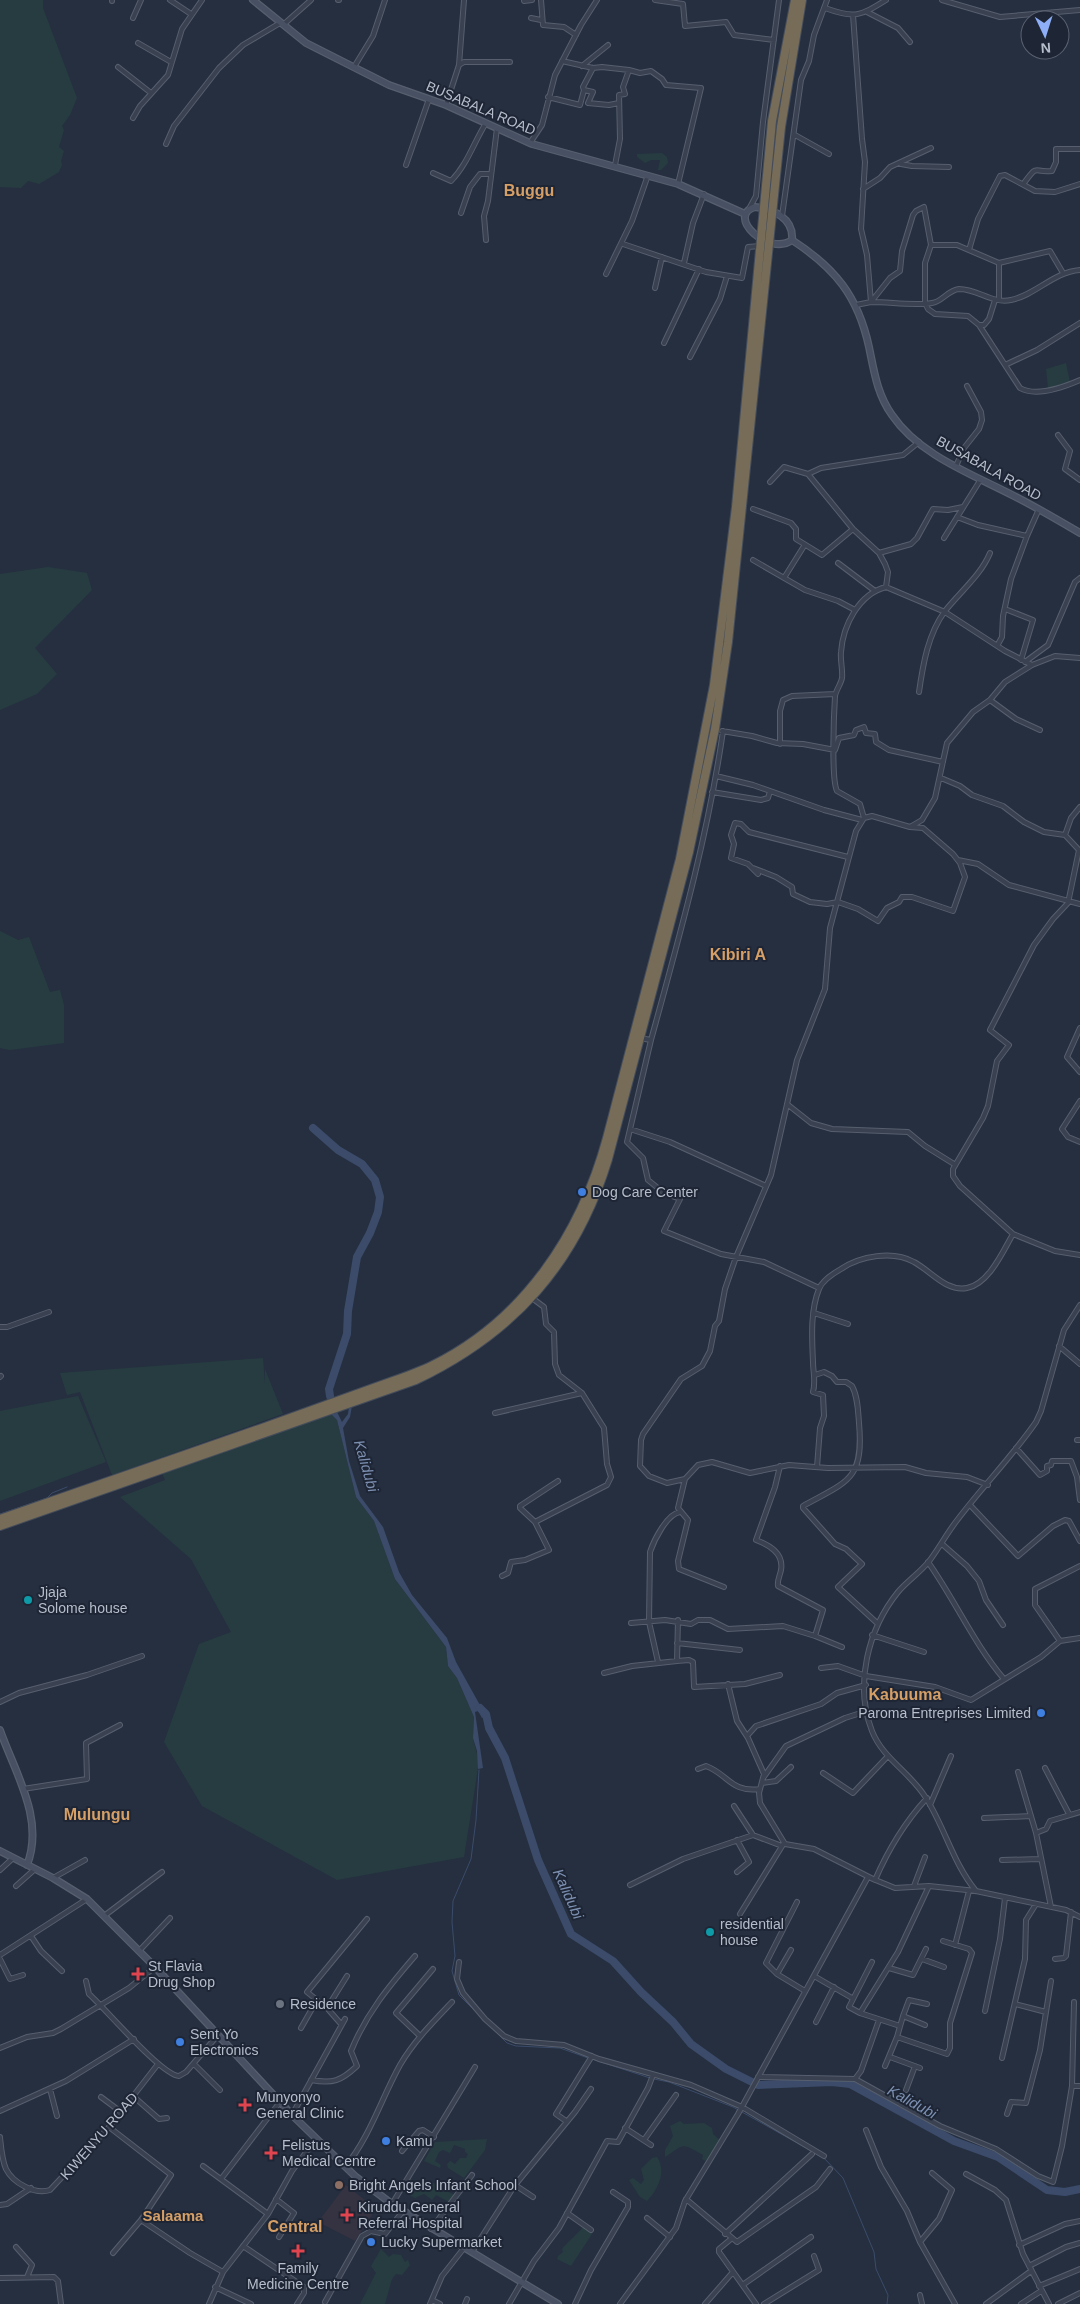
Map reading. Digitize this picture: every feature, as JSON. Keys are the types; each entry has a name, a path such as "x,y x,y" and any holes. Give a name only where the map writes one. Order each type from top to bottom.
{"highway":[{"path":"414,1377 482,1335 505,1316 532,1286 550,1264 574,1226 602,1158 680,859 714,685 736,507 772,121 796,0"},
{"path":"0,1526 159,1467 414,1377 469,1351 500,1328 532,1298 569,1249 594,1200 608,1159 719,730 786,90 802,0"},
{"path":"0,1519 159,1467"}],"street":[{"path":"133,18 141,0"},
{"path":"170,0 191,14"},
{"path":"133,118 151,93 168,77 182,29 202,0"},
{"name":"BUSABALA ROAD","path":"253,0 306,42 389,85 446,105 530,143 678,184 745,214"},
{"path":"260,6 264,0"},
{"path":"166,144 174,126 220,68 243,45 281,24 311,0"},
{"path":"354,67 373,36 385,0"},
{"path":"446,105 459,65 464,0"},
{"path":"524,1 532,0"},
{"path":"541,0 541,20 543,25 564,27 576,35"},
{"path":"530,143 542,125 554,75 597,0"},
{"path":"655,0 682,2 685,26 726,22 734,35 774,40"},
{"path":"760,242 748,227 745,214 750,209 756,196 779,0"},
{"path":"782,216 795,135 801,80 809,61 814,34 827,0"},
{"path":"825,8 853,15 868,12 886,0"},
{"path":"942,0 1000,17 1080,10"},
{"path":"868,12 898,28 910,42"},
{"path":"853,15 862,139 866,162 861,229 867,255 871,302"},
{"path":"531,18 541,20"},
{"path":"138,43 171,62"},
{"path":"582,66 608,45"},
{"path":"562,61 592,68 602,66 629,70 640,74 651,71 662,79 666,85 701,88 678,184"},
{"path":"459,65 464,62 510,62"},
{"path":"118,67 151,93"},
{"path":"548,97 580,105 583,87 592,68"},
{"path":"615,165 620,138 619,95 625,94 623,87 629,70"},
{"path":"584,90 593,92 588,103 610,105 619,103"},
{"path":"406,165 430,99"},
{"path":"433,173 450,181 456,176 486,123"},
{"path":"486,240 485,208 497,128"},
{"path":"795,135 828,154"},
{"path":"863,189 880,178 890,167 901,164 931,148"},
{"path":"1024,183 1033,170 1039,168 1052,171 1056,149 1080,150"},
{"path":"901,164 949,167"},
{"path":"461,213 470,187 480,174 491,174"},
{"path":"606,274 623,244 648,175"},
{"path":"969,250 978,219 998,178 1005,175 1024,183 1036,191 1049,192 1080,184"},
{"path":"684,263 693,223 704,194"},
{"path":"871,302 890,278 900,271 902,251 913,215 924,207 931,245 924,262 925,303 928,309 935,314 968,316 979,325 1020,388 1033,393 1061,387 1080,380"},
{"path":"623,244 699,269 743,278 748,247 760,242 787,243 792,240 793,232 782,216 774,210 763,208 750,209"},
{"name":"BUSABALA ROAD","path":"792,240 828,267 846,289 856,306 865,330 882,399 900,426 919,442 956,466 1080,533"},
{"path":"931,245 953,245 999,263 1049,251 1063,273"},
{"path":"655,288 662,257"},
{"path":"979,325 984,325 989,319 997,300 999,263"},
{"path":"664,343 699,269"},
{"path":"856,306 871,302 936,302 957,289 981,294 997,300 1021,297 1063,273 1080,270"},
{"path":"690,357 720,300 727,276"},
{"path":"1005,365 1037,350 1080,323"},
{"path":"956,466 966,446 979,429 982,420 981,412 967,386"},
{"path":"1058,435 1070,451 1065,469 1080,480"},
{"path":"808,474 821,468 903,455 919,442"},
{"path":"770,482 784,467 808,474 853,529 879,554 886,564 888,572 886,587"},
{"path":"944,538 981,479"},
{"path":"879,554 911,544 917,538 933,509 963,508"},
{"path":"753,509 794,525 796,539 804,546 824,554 853,529"},
{"path":"998,646 1003,632 1011,579 1038,509"},
{"path":"957,517 1027,536"},
{"path":"784,578 804,546"},
{"path":"918,692 929,640 945,612 985,567 990,553"},
{"path":"753,560 805,590 838,601 855,610"},
{"path":"838,563 875,590"},
{"path":"1023,661 1048,645 1075,582 1080,578"},
{"path":"685,1479 667,1483 649,1476 640,1466 641,1440 681,1379 702,1366 710,1351 715,1326 719,1321 725,1289 736,1257 771,1175 801,1050 825,989 829,936 833,914 838,902 851,842 863,819 860,804 836,788 835,694 842,676 842,640 855,610 865,596 875,590 886,587 945,612 1032,666"},
{"path":"1005,609 1033,620 1023,661"},
{"path":"910,827 922,820 935,798 941,778 947,743 973,712 990,700 1005,682 1032,666 1055,656 1080,658"},
{"path":"780,744 780,712 783,700 792,696 835,694"},
{"path":"990,700 1016,719 1040,730"},
{"path":"835,750 839,738 854,735 856,730 864,727 866,733 875,734 876,742 886,748 943,762"},
{"path":"819,1288 764,1262 736,1257 664,1231 680,1199 664,1193 648,1180 644,1158 627,1142 650,1040 690,896 716,776 719,730 780,744 803,744 835,750"},
{"path":"716,776 770,791 824,810 863,819 876,816 910,827 923,828 958,860 965,877 953,911 912,897 902,896 899,902 887,908 878,921 858,909 838,902 827,904 798,897 793,894 792,887 776,877 731,858 734,844 731,835 735,822 741,824 749,832 848,857"},
{"path":"941,778 960,786 972,795 1004,806 1024,822 1044,832 1064,835 1080,850 1073,872 1070,900 1034,945 990,1030 1009,1045 997,1060 988,1106 983,1118 954,1164 953,1176 960,1186 1013,1234 1055,1251 1080,1255"},
{"path":"712,792 761,800 768,798 770,791"},
{"path":"1064,835 1071,818 1080,808"},
{"path":"922,820 923,828"},
{"path":"692,840 702,842"},
{"path":"958,860 978,864 1009,885 1080,904"},
{"path":"752,868 758,874"},
{"path":"1080,1028 1067,1057 1080,1072"},
{"path":"640,1038 650,1040"},
{"path":"1080,1101 1062,1129 1068,1137 1080,1142"},
{"path":"787,1104 810,1123 832,1129 908,1132 925,1146 954,1164"},
{"path":"630,1129 670,1142 766,1186"},
{"path":"816,1467 824,1412 823,1395 813,1392 815,1375 813,1364 814,1313 819,1288 848,1264 859,1259 879,1257 914,1262 948,1286 968,1288 984,1280 1013,1234"},
{"path":"532,1298 544,1307 546,1324 554,1332 555,1364 558,1375 582,1393 604,1428 607,1464 611,1476 607,1485 535,1522"},
{"path":"976,1891 955,1860 926,1798 888,1756 872,1731 867,1712 866,1676 872,1635 877,1623 897,1594 928,1562 1038,1418 1059,1346 1068,1322 1080,1305"},
{"path":"0,1327 8,1327 49,1312"},
{"path":"814,1313 848,1324"},
{"path":"1059,1346 1080,1364"},
{"path":"815,1375 824,1372 832,1376 837,1382 849,1383 854,1389 861,1446 857,1466 840,1487 803,1506 835,1544 846,1549 862,1564 838,1587 877,1623"},
{"path":"495,1413 582,1393"},
{"path":"1016,1448 1040,1475 1046,1471 1047,1466 1051,1465 1052,1461 1068,1460 1072,1462 1079,1478 1080,1500"},
{"path":"724,1587 679,1569 678,1561 688,1520 678,1508 685,1479 698,1465 712,1462 750,1473 780,1466 912,1468 926,1472 967,1477 988,1485"},
{"path":"780,1466 775,1488 756,1540 767,1544 777,1552 782,1568 778,1586 823,1610 815,1636"},
{"path":"502,1576 508,1573 511,1562 530,1558 549,1550 535,1522 522,1511 520,1506 558,1481"},
{"path":"970,1505 1018,1556 1056,1524 1065,1520 1069,1521 1080,1541"},
{"path":"658,1662 649,1622 650,1552 653,1542 672,1516 680,1512"},
{"path":"1075,1531 1080,1529"},
{"path":"942,1544 967,1566 979,1581 986,1600 1003,1625"},
{"path":"928,1562 964,1617 988,1660 1004,1679"},
{"path":"1060,1641 1035,1605 1035,1589 1080,1566"},
{"path":"676,1661 678,1620"},
{"path":"631,1624 678,1620 691,1624 698,1620 710,1620 728,1629 782,1626 842,1647"},
{"path":"872,1635 924,1652"},
{"path":"821,1668 838,1666 866,1676 935,1687 969,1700 1041,1657 1060,1641 1080,1638"},
{"path":"677,1643 740,1650"},
{"path":"0,1702 19,1692 76,1678 142,1656"},
{"path":"604,1673 658,1662 689,1660 693,1662 694,1687 745,1684 780,1675"},
{"path":"728,1684 736,1721 747,1736 763,1780"},
{"path":"747,1736 756,1726 821,1704 837,1693 866,1685"},
{"path":"783,1845 760,1803 760,1789 763,1780 786,1746 845,1718 867,1712"},
{"path":"23,1789 87,1780 86,1743 120,1725"},
{"path":"0,1730 23,1789 34,1834 33,1848 27,1865"},
{"path":"823,1773 853,1793 888,1756"},
{"path":"930,1805 951,1756"},
{"path":"698,1769 706,1766 734,1786 748,1790 760,1789"},
{"path":"763,1780 776,1781 791,1767"},
{"path":"1045,1768 1069,1814"},
{"path":"1018,1772 1036,1833 1051,1907"},
{"path":"875,1880 892,1845 913,1813 926,1798"},
{"path":"734,1806 753,1835"},
{"path":"1036,1833 1046,1829 1050,1821 1080,1812"},
{"path":"984,1818 1031,1816"},
{"path":"630,1885 684,1859 753,1835 783,1845 814,1849 868,1877 895,1888 929,1886 976,1891 1051,1907 1080,1917"},
{"path":"737,1840 749,1862 737,1872"},
{"path":"740,1914 783,1845"},
{"path":"0,1851 53,1878 86,1899 155,1966 292,2115 345,2167 392,2204 558,2304"},
{"path":"914,1886 925,1857"},
{"path":"0,1870 13,1858"},
{"path":"53,1878 85,1860"},
{"path":"1002,1860 1040,1860"},
{"path":"16,1886 35,1868"},
{"path":"104,1916 162,1872"},
{"path":"620,2304 670,2237 686,2200 742,2108 752,2086 868,1877"},
{"path":"860,2013 889,1968 929,1886"},
{"path":"955,1945 969,1891"},
{"path":"985,2012 1000,1939 1005,1898"},
{"path":"0,1954 31,1936 86,1899"},
{"path":"797,1902 766,1959 768,1966 777,1974 805,1991"},
{"path":"1002,2058 1025,1959 1026,1920 1036,1904"},
{"path":"1055,1959 1066,1956 1070,1912"},
{"path":"139,1951 170,1918"},
{"path":"341,2024 327,2008 307,1992 367,1918"},
{"path":"31,1936 41,1950 62,1971"},
{"path":"897,2037 942,2054 949,2053 950,2023 972,1950 943,1941"},
{"path":"889,1968 914,1975 926,1949"},
{"path":"777,1974 791,1950"},
{"path":"311,2080 327,2083 339,2080 357,2066 351,2051 357,2036 376,2001 415,1956"},
{"path":"0,1959 10,1979 23,1975"},
{"path":"922,1959 944,1966"},
{"path":"459,1962 457,1979 463,1993 484,2019 504,2036 516,2041 564,2045 591,2058 652,2078 691,2085 742,2108 824,2156"},
{"path":"872,1962 848,2007 879,2020 900,2026"},
{"path":"0,2048 27,2037 54,2032 138,1982 155,1966"},
{"path":"420,2036 396,2013 433,1969"},
{"path":"327,2008 348,1976"},
{"path":"814,1976 852,1998"},
{"path":"86,1981 89,1994 158,2064 172,2075 179,2076 194,2064 218,2034"},
{"path":"1007,2114 1011,2102 1026,2102 1040,2050 1051,1981"},
{"path":"816,2022 834,1987"},
{"path":"301,2028 316,2000"},
{"path":"886,2066 909,2000 926,2004"},
{"path":"345,2167 357,2152 398,2069 420,2036 452,2002"},
{"path":"757,2078 855,2079 940,2126 1011,2157 1050,2182 1055,2179 1072,2086 1074,2002"},
{"path":"1015,2004 1046,2012"},
{"path":"903,2016 925,2025"},
{"path":"292,2115 345,2019"},
{"path":"855,2079 861,2071 879,2020"},
{"path":"0,2111 73,2077 134,2039"},
{"path":"890,2057 920,2068"},
{"path":"566,2121 556,2114 591,2058"},
{"name":"KIWENYU ROAD","path":"31,2188 41,2192 54,2188 109,2127 158,2064"},
{"path":"194,2064 220,2090"},
{"path":"906,2090 915,2066"},
{"path":"392,2204 475,2067"},
{"path":"509,2304 567,2213 607,2141 616,2143 652,2078"},
{"path":"1072,2086 1080,2086"},
{"path":"50,2089 57,2116"},
{"path":"472,2252 515,2185 590,2089"},
{"path":"644,2140 676,2094"},
{"path":"101,2096 121,2112"},
{"path":"134,2096 159,2119 166,2118"},
{"path":"221,2180 280,2102"},
{"path":"109,2127 171,2175 140,2220 113,2252"},
{"path":"625,2128 651,2145"},
{"path":"402,2151 419,2131 423,2130 434,2137"},
{"path":"866,2130 881,2167 907,2211 920,2242 955,2304"},
{"path":"0,2137 8,2172 17,2181 31,2188"},
{"path":"209,2304 223,2272 268,2214 316,2139"},
{"path":"725,2234 769,2191 800,2167 812,2154"},
{"path":"203,2166 268,2214"},
{"path":"686,2200 735,2242 816,2187 830,2169"},
{"path":"920,2242 939,2219 952,2190 932,2173"},
{"path":"966,2174 995,2190 1006,2200 1019,2245 1049,2304"},
{"path":"431,2229 472,2175"},
{"path":"515,2185 533,2197"},
{"path":"0,2205 6,2204 31,2188"},
{"path":"575,2304 591,2270 628,2207 628,2202 613,2192"},
{"path":"276,2199 294,2213 279,2237"},
{"path":"325,2302 362,2236 371,2231 385,2234 403,2211"},
{"path":"567,2213 592,2230"},
{"path":"648,2218 670,2237"},
{"path":"140,2220 223,2272"},
{"path":"1019,2245 1065,2224 1080,2221"},
{"path":"744,2284 811,2237"},
{"path":"731,2239 718,2250 744,2284 756,2304"},
{"path":"1028,2266 1080,2243"},
{"path":"243,2246 304,2287 304,2293 298,2304"},
{"path":"16,2247 32,2264 27,2277"},
{"path":"440,2304 431,2302 442,2276 464,2248"},
{"path":"764,2304 819,2270 814,2256"},
{"path":"1021,2304 1040,2288 1080,2269"},
{"path":"986,2304 1031,2271"},
{"path":"705,2304 733,2272"},
{"path":"0,2278 50,2276 56,2279 59,2284 61,2304"},
{"path":"215,2287 251,2304"},
{"path":"1058,2304 1080,2292"},
{"path":"920,2295 922,2304"},
{"path":"465,2304 467,2299"}],"shaded area":[{"name":"Kiruddu General Referral Hospital","path":"346,2185 376,2209 355,2241 318,2222"}],"green space":[{"path":"0,0 43,0 43,8 77,98 70,115 62,126 64,130 59,147 64,151 59,172 39,184 28,181 21,188 0,187"},
{"path":"662,153 667,157 668,163 661,170 658,170 660,160 651,160 645,163 637,157 637,154"},
{"path":"1066,363 1070,382 1048,388 1046,369"},
{"path":"48,567 87,573 92,590 35,648 57,674 37,694 0,710 0,574"},
{"path":"0,931 18,940 29,937 50,992 60,990 64,1005 64,1043 10,1050 0,1048"},
{"path":"263,1358 265,1384 265,1369 283,1414 112,1475 80,1392 67,1395 60,1373"},
{"path":"78,1396 106,1462 0,1501 0,1411"},
{"path":"331,1414 337,1420 356,1497 374,1521 395,1579 446,1647 448,1666 457,1678 474,1717 473,1738 479,1762 464,1857 337,1880 202,1806 164,1742 199,1644 231,1632 191,1559 120,1497 165,1480 162,1473"},
{"path":"680,2121 684,2124 704,2123 712,2128 713,2134 721,2141 708,2160 702,2159 703,2155 687,2146 676,2149 665,2157 665,2150 673,2136 670,2126"},
{"path":"487,2139 485,2150 464,2178 448,2168 447,2164 450,2161 455,2164 460,2158 466,2158 468,2154 465,2152 465,2149 454,2145 450,2153 443,2150 439,2152 435,2161 441,2165 440,2168 424,2161 435,2142"},
{"path":"657,2157 661,2168 660,2180 655,2191 647,2201 640,2197 629,2180 633,2178 641,2184 644,2180 641,2169 652,2158"},
{"path":"411,2179 424,2186 430,2181 454,2195 449,2202 436,2195 432,2200 424,2194 415,2198 402,2191"},
{"path":"583,2227 592,2234 571,2266 557,2259 563,2252 562,2249"},
{"path":"381,2249 389,2257 393,2254 401,2255 405,2262 408,2260 410,2265 402,2275 396,2274 392,2279 385,2304 360,2304 376,2273 371,2266"}],"water":[{"path":"352,1406 350,1417 343,1428 349,1461 360,1496 383,1527 399,1572 412,1595 447,1638 456,1662 486,1716 482,1718 478,1711 475,1712 483,1768 478,1769 477,1751 473,1738 474,1717 457,1678 448,1666 446,1647 395,1579 374,1521 356,1497 337,1420 331,1414 337,1412 342,1422 348,1414 349,1407"}],"waterway":[{"name":"Kalidubi","path":"313,1128 338,1150 362,1164 375,1180 380,1197 378,1212 370,1233 357,1257 348,1311 347,1334 329,1389 330,1396"},
{"path":"0,1514 47,1498 52,1493 67,1487"},
{"name":"Kalidubi","path":"480,1708 486,1714 489,1728 505,1758 538,1860 571,1934 613,1961 641,1992 673,2022 691,2044 726,2069 758,2085 832,2082 850,2084 954,2141 998,2157 1047,2190 1065,2192 1080,2189"},
{"path":"479,1770 471,1859 453,1901 452,1922 455,1956 452,1971 459,1995 507,2043 516,2046 560,2048 588,2058"},
{"path":"592,2059 650,2078"},
{"path":"654,2079 669,2082 733,2107 817,2154"},
{"path":"823,2157 843,2178 874,2252 876,2269 888,2295 887,2304"}],"place":[{"name":"Dog Care Center","path":"582,1192"},
{"name":"Jjaja Solome house","path":"28,1600"},
{"name":"Paroma Entreprises Limited","path":"1041,1713"},
{"name":"residential house","path":"710,1932"},
{"name":"St Flavia Drug Shop","path":"138,1974"},
{"name":"Residence","path":"280,2004"},
{"name":"Sent Yo Electronics","path":"180,2042"},
{"name":"Munyonyo General Clinic","path":"245,2105"},
{"name":"Kamu","path":"386,2141"},
{"name":"Felistus Medical Centre","path":"271,2153"},
{"name":"Bright Angels Infant School","path":"339,2185"},
{"name":"Kiruddu General Referral Hospital","path":"347,2215"},
{"name":"Lucky Supermarket","path":"371,2242"},
{"name":"Family Medicine Centre","path":"298,2251"}],"district":[{"name":"Buggu","path":"529,190"},
{"name":"Kibiri A","path":"738,954"},
{"name":"Kabuuma","path":"905,1694"},
{"name":"Mulungu","path":"97,1814"},
{"name":"Salaama","path":"173,2216"},
{"name":"Central","path":"295,2226"}]}
